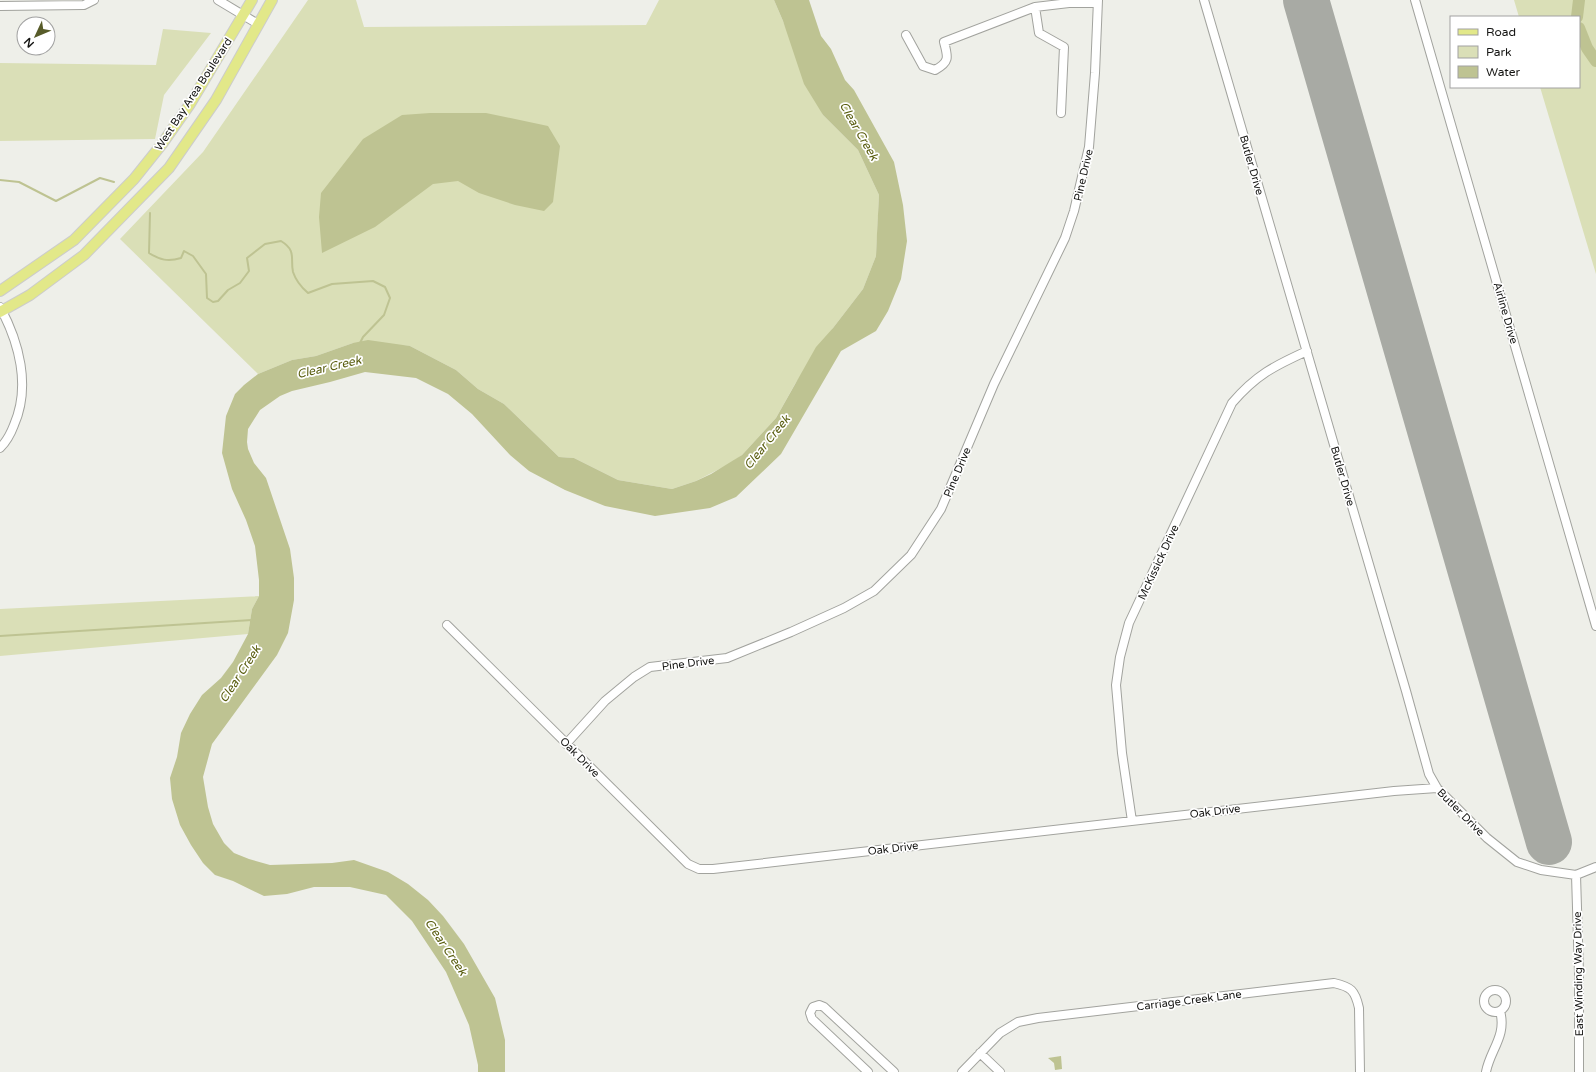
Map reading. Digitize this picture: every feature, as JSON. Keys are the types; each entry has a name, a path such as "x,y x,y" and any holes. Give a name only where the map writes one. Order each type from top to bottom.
{"main road":[{"name":"West Bay Area Boulevard","path":"0,291 74,240 134,179 162,144 190,104 252,0"},
{"name":"West Bay Area Boulevard","path":"1,310 30,295 84,255 169,168 216,100 272,0"}],"street":[{"path":"0,6 84,5 94,0"},
{"path":"218,0 258,24"},
{"name":"Butler Drive","path":"1204,0 1429,774 1437,788 1487,838 1516,862 1541,870 1576,875"},
{"name":"Airline Drive","path":"1415,0 1596,626"},
{"path":"906,35 923,66 935,70 944,65 948,56 944,42 1036,7 1098,1"},
{"name":"Pine Drive","path":"566,744 605,700 634,676 650,667 727,658 791,632 844,608 874,591 912,555 941,508 994,384 1065,238 1074,211 1089,147 1095,73 1098,1"},
{"path":"1036,7 1039,33 1064,47 1060,113"},
{"path":"0,448 11,432 18,415 22,397 22,378 12,332 1,310"},
{"name":"McKissick Drive","path":"1132,821 1122,753 1116,685 1120,657 1129,622 1232,402 1256,378 1274,367 1307,351"},
{"name":"Oak Drive","path":"447,625 688,864 699,869 713,869 1394,791 1437,788"},
{"path":"1576,875 1596,867"},
{"name":"East Winding Way Drive","path":"1576,875 1579,973 1579,1072"},
{"name":"Carriage Creek Lane","path":"962,1072 1000,1033 1018,1022 1038,1018 1334,983 1347,986 1356,998 1359,1008 1360,1072"},
{"path":"868,1072 812,1020 810,1013 814,1008 819,1005 824,1007 894,1072"},
{"path":"1486,1072 1488,1063 1498,1043 1503,1022 1500,1011"},
{"path":"980,1053 1000,1072"}],"green space":[{"path":"308,0 356,0 364,27 646,25 659,0 774,0 823,115 858,150 879,195 876,256 863,289 833,328 795,384 776,418 742,455 731,463 696,481 672,489 618,480 574,458 559,457 504,404 478,389 456,370 410,346 353,343 316,356 292,360 258,374 120,239 203,152"},
{"path":"1514,0 1596,0 1596,274 1540,88 1580,88 1580,16 1519,16"},
{"path":"163,29 211,33 164,95 155,139 0,141 0,63 156,65"},
{"path":"259,596 252,609 248,634 0,656 0,609"}],"water":[{"name":"Clear Creek","path":"774,0 809,0 821,36 831,49 845,80 854,90 894,162 903,205 907,241 901,279 888,311 876,331 841,351 781,454 736,497 710,508 655,516 605,506 565,490 529,471 510,455 472,414 448,394 416,378 365,372 292,391 280,396 260,410 248,429 248,449 254,463 266,478 290,549 294,578 294,600 288,633 277,655 212,744 203,777 208,807 213,824 224,843 234,853 249,859 270,865 332,863 354,860 388,872 408,884 428,900 443,916 464,944 495,998 505,1040 505,1072 478,1072 478,1065 469,1025 446,972 412,921 386,895 350,887 314,887 287,894 264,896 233,881 215,875 203,863 180,825 172,799 170,778 177,757 181,733 190,714 202,695 221,678 233,662 248,634 252,609 259,596 259,580 255,546 246,520 232,489 222,453 226,416 235,394 258,374 292,360 316,356 353,343 368,340 410,346 456,370 478,389 504,404 559,457 574,458 618,480 672,489 711,474 742,455 776,418 816,347 833,328 863,289 876,256 879,195 858,150 823,115 804,84 783,21"},
{"path":"430,113 486,113 548,126 560,146 553,202 544,211 515,205 479,193 458,181 433,184 375,227 322,253 319,217 321,193 363,139 402,115"},
{"path":"1061,1056 1062,1069 1055,1070 1054,1063 1048,1058"}],"waterway":[{"path":"1577,16 1579,0"},
{"path":"1580,30 1587,48 1596,61"},
{"path":"0,180 19,182 56,201 100,178 114,182"},
{"path":"150,213 149,253 161,259 168,260 181,258 184,251 193,256 206,274 207,298 213,302 218,301 228,290 240,283 249,271 247,258 265,244 281,241 289,248 292,255 293,272 301,286 308,293 332,284 373,281 385,287 390,298 384,315 363,337 360,343"},
{"path":"0,636 252,620"}],"runway":[{"path":"1306,0 1549,842"}]}
